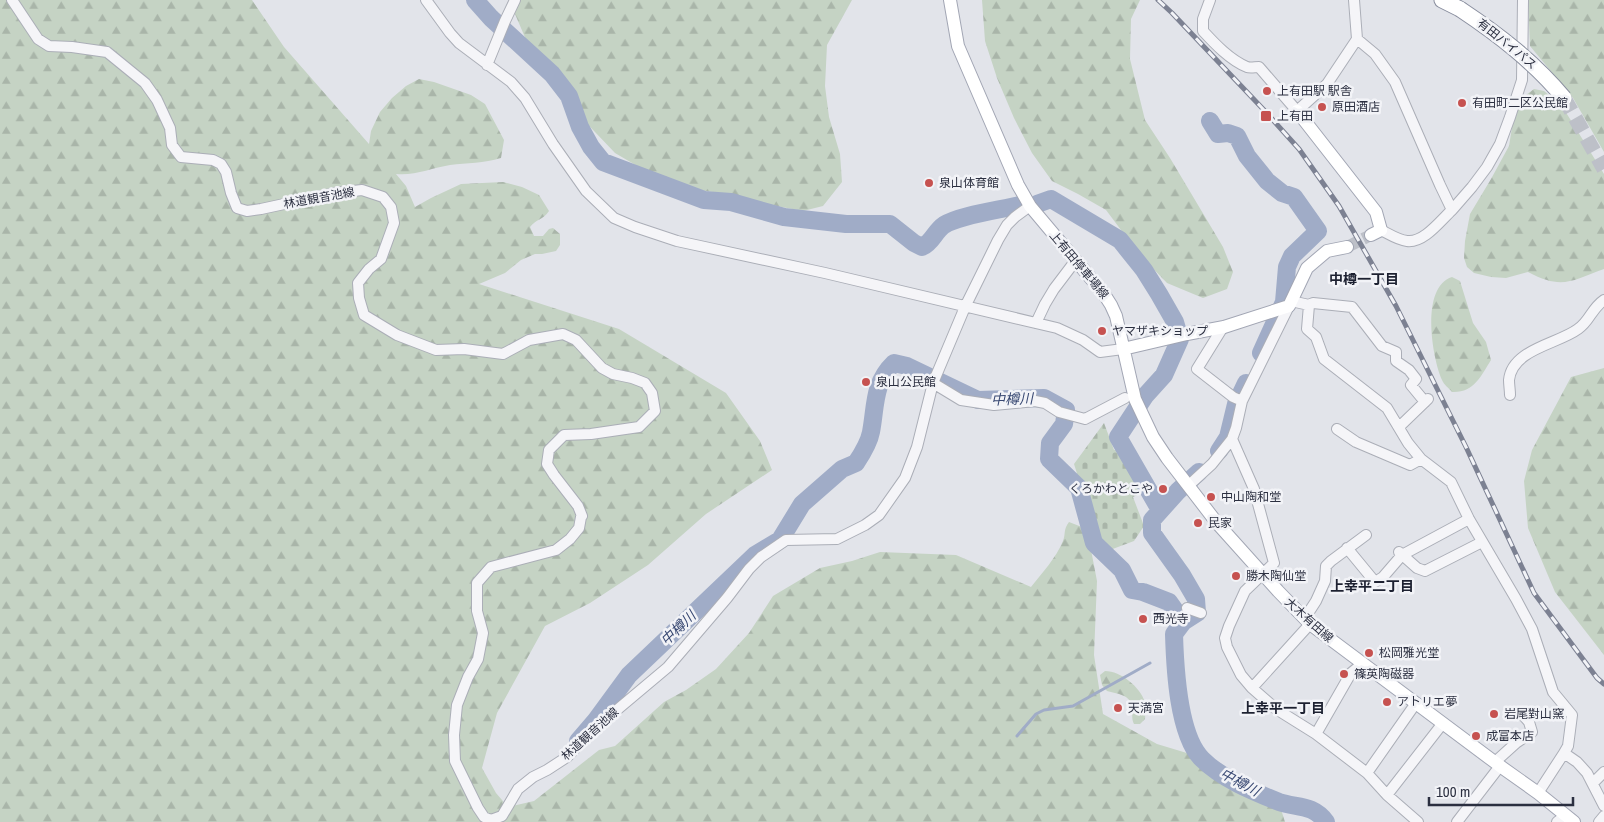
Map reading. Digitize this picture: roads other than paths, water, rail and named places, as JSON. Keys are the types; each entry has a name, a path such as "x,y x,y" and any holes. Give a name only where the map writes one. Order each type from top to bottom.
{"highway":[{"name":"有田バイパス","path":"1442,0 1460,9 1495,32 1546,78 1564,98"}],"main road":[{"name":"上有田停車場線","path":"950,0 958,46 1018,185 1030,206 1111,305 1123,349"},
{"path":"1297,111 1376,212 1376,233"},
{"path":"1123,349 1249,320 1290,303 1307,268 1327,251 1347,247"},
{"name":"大木有田線","path":"1123,349 1135,398 1146,425 1188,486 1217,523 1262,574 1308,621 1362,664 1538,793 1566,820"}],"street":[{"name":"林道観音池線","path":"12,0 38,39 50,46 72,46 107,52 145,83 158,100 170,128 172,145 181,157 213,160 222,164 237,208 247,211 261,210 335,192 362,190 383,197 391,207 394,223 381,259 369,269 358,283 359,298 364,315 397,335 436,350 464,349 503,354 529,340 563,334 576,340 602,368 613,374 645,383 652,393 655,411 639,427 591,434 564,435 549,450 547,464 578,506 582,516 579,528 570,539 556,550 491,567 477,583 477,611 483,633 478,658 457,705 454,735 455,761 478,808 484,817 491,820 502,816 518,789 533,776 547,770 567,757 593,730 668,667 761,557 786,540 837,539 865,525 879,514 905,478 917,447 933,383 965,307"},
{"path":"426,0 459,43 510,82 524,98 586,191 614,218 677,242 825,273 1057,328 1083,340 1100,352 1123,349"},
{"path":"488,65 515,0"},
{"path":"1210,0 1203,19 1203,31 1232,58 1248,67 1259,67 1297,111 1327,84 1357,39 1354,0"},
{"path":"1376,233 1408,241 1418,240 1452,210 1487,167 1500,144 1522,80 1523,0"},
{"path":"1357,39 1376,54 1395,82 1452,210"},
{"path":"1030,206 1015,217 998,240 965,307 933,383 961,400 994,406 1035,401 1059,412 1085,419 1125,398"},
{"path":"1036,323 1054,289 1076,260"},
{"path":"1510,395 1509,378 1515,365 1524,355 1580,328 1593,309 1604,300"},
{"path":"1188,486 1212,464 1232,439 1236,428 1239,400 1290,303 1352,307 1382,346 1396,352 1396,365 1409,370 1416,379 1411,385 1426,400 1399,426"},
{"path":"1309,305 1308,329 1316,337 1324,359 1387,408 1408,443 1421,459 1451,482 1469,519 1532,629 1553,692 1572,715 1568,746 1538,793"},
{"path":"1223,327 1197,369 1239,400"},
{"path":"1337,429 1356,442 1410,465 1421,459"},
{"path":"1232,439 1254,489 1274,563 1245,591 1225,638 1227,647 1241,675 1252,688 1276,709 1316,734 1366,773 1387,795 1418,822"},
{"path":"1347,548 1375,582 1383,577 1400,553 1469,519"},
{"path":"1252,688 1308,621 1325,581 1326,566 1366,535"},
{"path":"1400,553 1417,568 1425,571 1482,542"},
{"path":"1187,608 1201,613"},
{"path":"1316,734 1351,673 1362,664"},
{"path":"1366,773 1416,703"},
{"path":"1458,822 1497,764 1516,743 1532,732 1529,722 1521,713"},
{"path":"1387,795 1443,723"},
{"path":"1564,753 1577,762 1587,773 1604,806"},
{"path":"1593,783 1604,772"},
{"path":"1600,822 1604,816"}],"waterway":[{"path":"475,0 491,18 552,74 569,96 580,127 591,147 603,162 704,200 731,202 784,217 846,224 890,224 922,247 944,225 951,221 1020,205"},
{"path":"1210,121 1218,134 1228,133 1237,136 1247,156 1267,181 1282,193 1294,197 1318,231 1292,256 1287,267 1284,302 1261,353"},
{"path":"1037,204 1051,199 1120,240 1144,270 1175,322 1180,339 1164,375 1145,396 1118,437 1160,510"},
{"name":"中樽川","path":"578,741 629,675 755,555 780,540 802,504 842,469 856,463 870,436 876,395 882,379 894,363 907,366 978,400 1044,398 1066,410 1064,424 1050,443 1049,459 1079,488 1094,543 1122,570 1132,590 1169,602 1183,622"},
{"path":"1219,451 1228,437 1236,404 1246,383"},
{"name":"中樽川","path":"1199,472 1178,491 1152,520 1152,533 1182,575 1196,599 1197,613 1183,622 1174,634 1179,700 1188,734 1194,748 1202,759 1219,773 1248,789 1279,802 1310,809 1321,816 1326,822"},
{"path":"1017,736 1036,714 1044,710 1073,706 1150,663"}],"tunnel":[{"path":"1564,98 1604,169"},
{"path":"1347,247 1371,235"}],"railway":[{"path":"1158,0 1299,149 1339,206 1396,306 1466,447 1534,593 1597,678 1604,684"}],"place":[{"name":"上有田駅 駅舎","path":"1267,91"},
{"name":"有田町二区公民館","path":"1462,103"},
{"name":"原田酒店","path":"1322,107"},
{"name":"上有田","path":"1266,116"},
{"name":"泉山体育館","path":"929,183"},
{"name":"ヤマザキショップ","path":"1102,331"},
{"name":"泉山公民館","path":"866,382"},
{"name":"くろかわとこや","path":"1163,489"},
{"name":"中山陶和堂","path":"1211,497"},
{"name":"民家","path":"1198,523"},
{"name":"勝木陶仙堂","path":"1236,576"},
{"name":"西光寺","path":"1143,619"},
{"name":"松岡雅光堂","path":"1369,653"},
{"name":"篠英陶磁器","path":"1344,674"},
{"name":"アトリエ夢","path":"1387,702"},
{"name":"天満宮","path":"1118,708"},
{"name":"岩尾對山窯","path":"1494,714"},
{"name":"成富本店","path":"1476,736"}],"district":[{"name":"中樽一丁目","path":"1364,279"},
{"name":"上幸平二丁目","path":"1372,586"},
{"name":"上幸平一丁目","path":"1283,708"}]}
